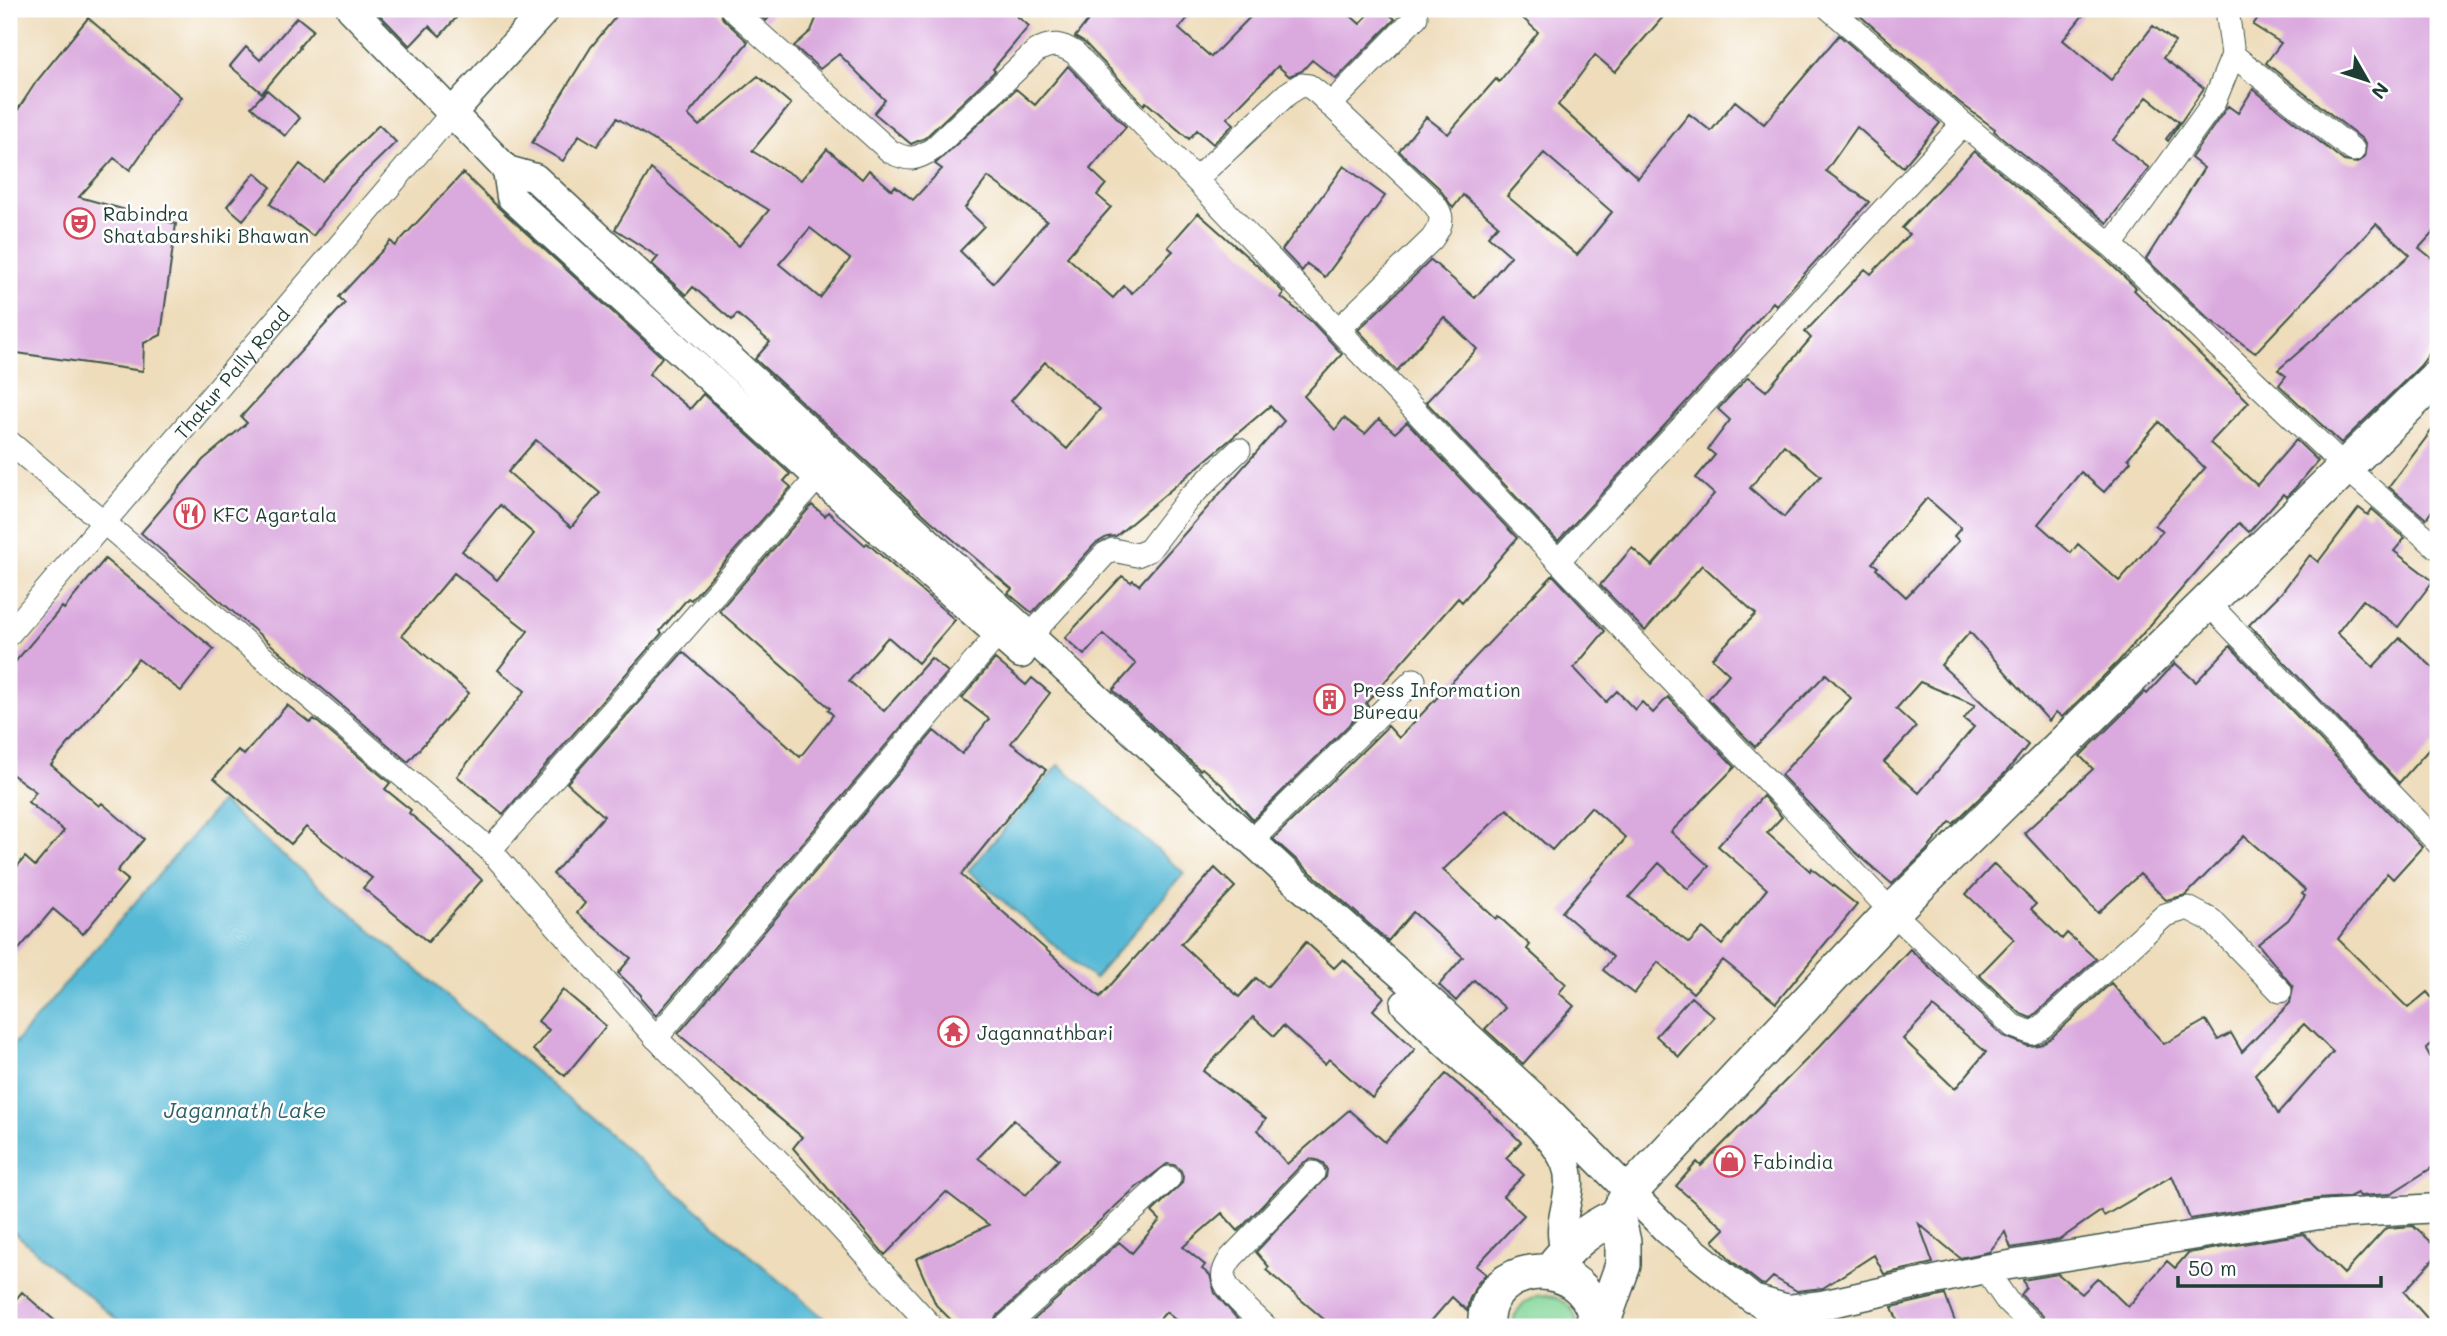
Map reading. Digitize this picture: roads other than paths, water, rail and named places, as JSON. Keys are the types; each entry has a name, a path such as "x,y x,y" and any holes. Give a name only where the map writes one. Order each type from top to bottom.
{"main road":[{"path":"1486,1327 1491,1301 1504,1285 1522,1275 1542,1271 1557,1261 1623,1204 1892,912 2438,376"},
{"path":"1599,1327 1623,1265 1623,1204"},
{"path":"1557,1261 1562,1275 1580,1286 1591,1302 1599,1327"}],"street":[{"path":"351,9 507,170 535,178 1251,841 1539,1102 1623,1204 1667,1230 1753,1299 1782,1327"},
{"path":"453,112 546,9"},
{"path":"732,9 891,152 907,160 933,149 1036,51 1055,44 1065,46 1075,53 1892,912 2013,1026 2032,1033 2042,1027 2165,915 2188,908 2211,920 2280,991"},
{"path":"1830,9 1963,124 2111,245 2345,467 2438,548"},
{"path":"2111,245 2214,102 2233,55 2227,9"},
{"path":"1331,105 1416,17"},
{"path":"2233,55 2353,150"},
{"path":"1196,179 1294,88 1301,85 1309,86 1331,105 1428,197 1441,214 1442,223 1432,239 1339,329"},
{"name":"Thakur Pally Road","path":"9,634 453,112"},
{"path":"1559,560 1963,124"},
{"path":"507,170 511,197 818,477 999,634 1355,957 1547,1136 1564,1161 1569,1177 1569,1192 1561,1222 1557,1261"},
{"path":"9,442 366,742 490,850 656,1038 797,1180 932,1327"},
{"path":"1030,636 1105,554 1113,550 1136,555 1149,550 1181,506 1239,450"},
{"path":"490,850 818,477"},
{"path":"2207,602 2438,843"},
{"path":"656,1038 999,634"},
{"path":"1251,841 1414,680"},
{"path":"1266,1327 1224,1280 1226,1267 1231,1258 1313,1173"},
{"path":"1005,1327 1169,1178"},
{"path":"1753,1299 1788,1309 1822,1305 1985,1269 2319,1215 2438,1208"},
{"path":"1985,1269 2007,1301 2034,1327"}],"water":[{"path":"1059,765 1184,873 1094,979 968,871"},
{"name":"Jagannath Lake","path":"221,802 834,1327 125,1327 9,1228 9,1050"}],"place":[{"name":"Rabindra Shatabarshiki Bhawan","path":"80,224"},
{"name":"KFC Agartala","path":"190,514"},
{"name":"Press Information Bureau","path":"1330,700"},
{"name":"Jagannathbari","path":"954,1032"},
{"name":"Fabindia","path":"1730,1161"}]}
